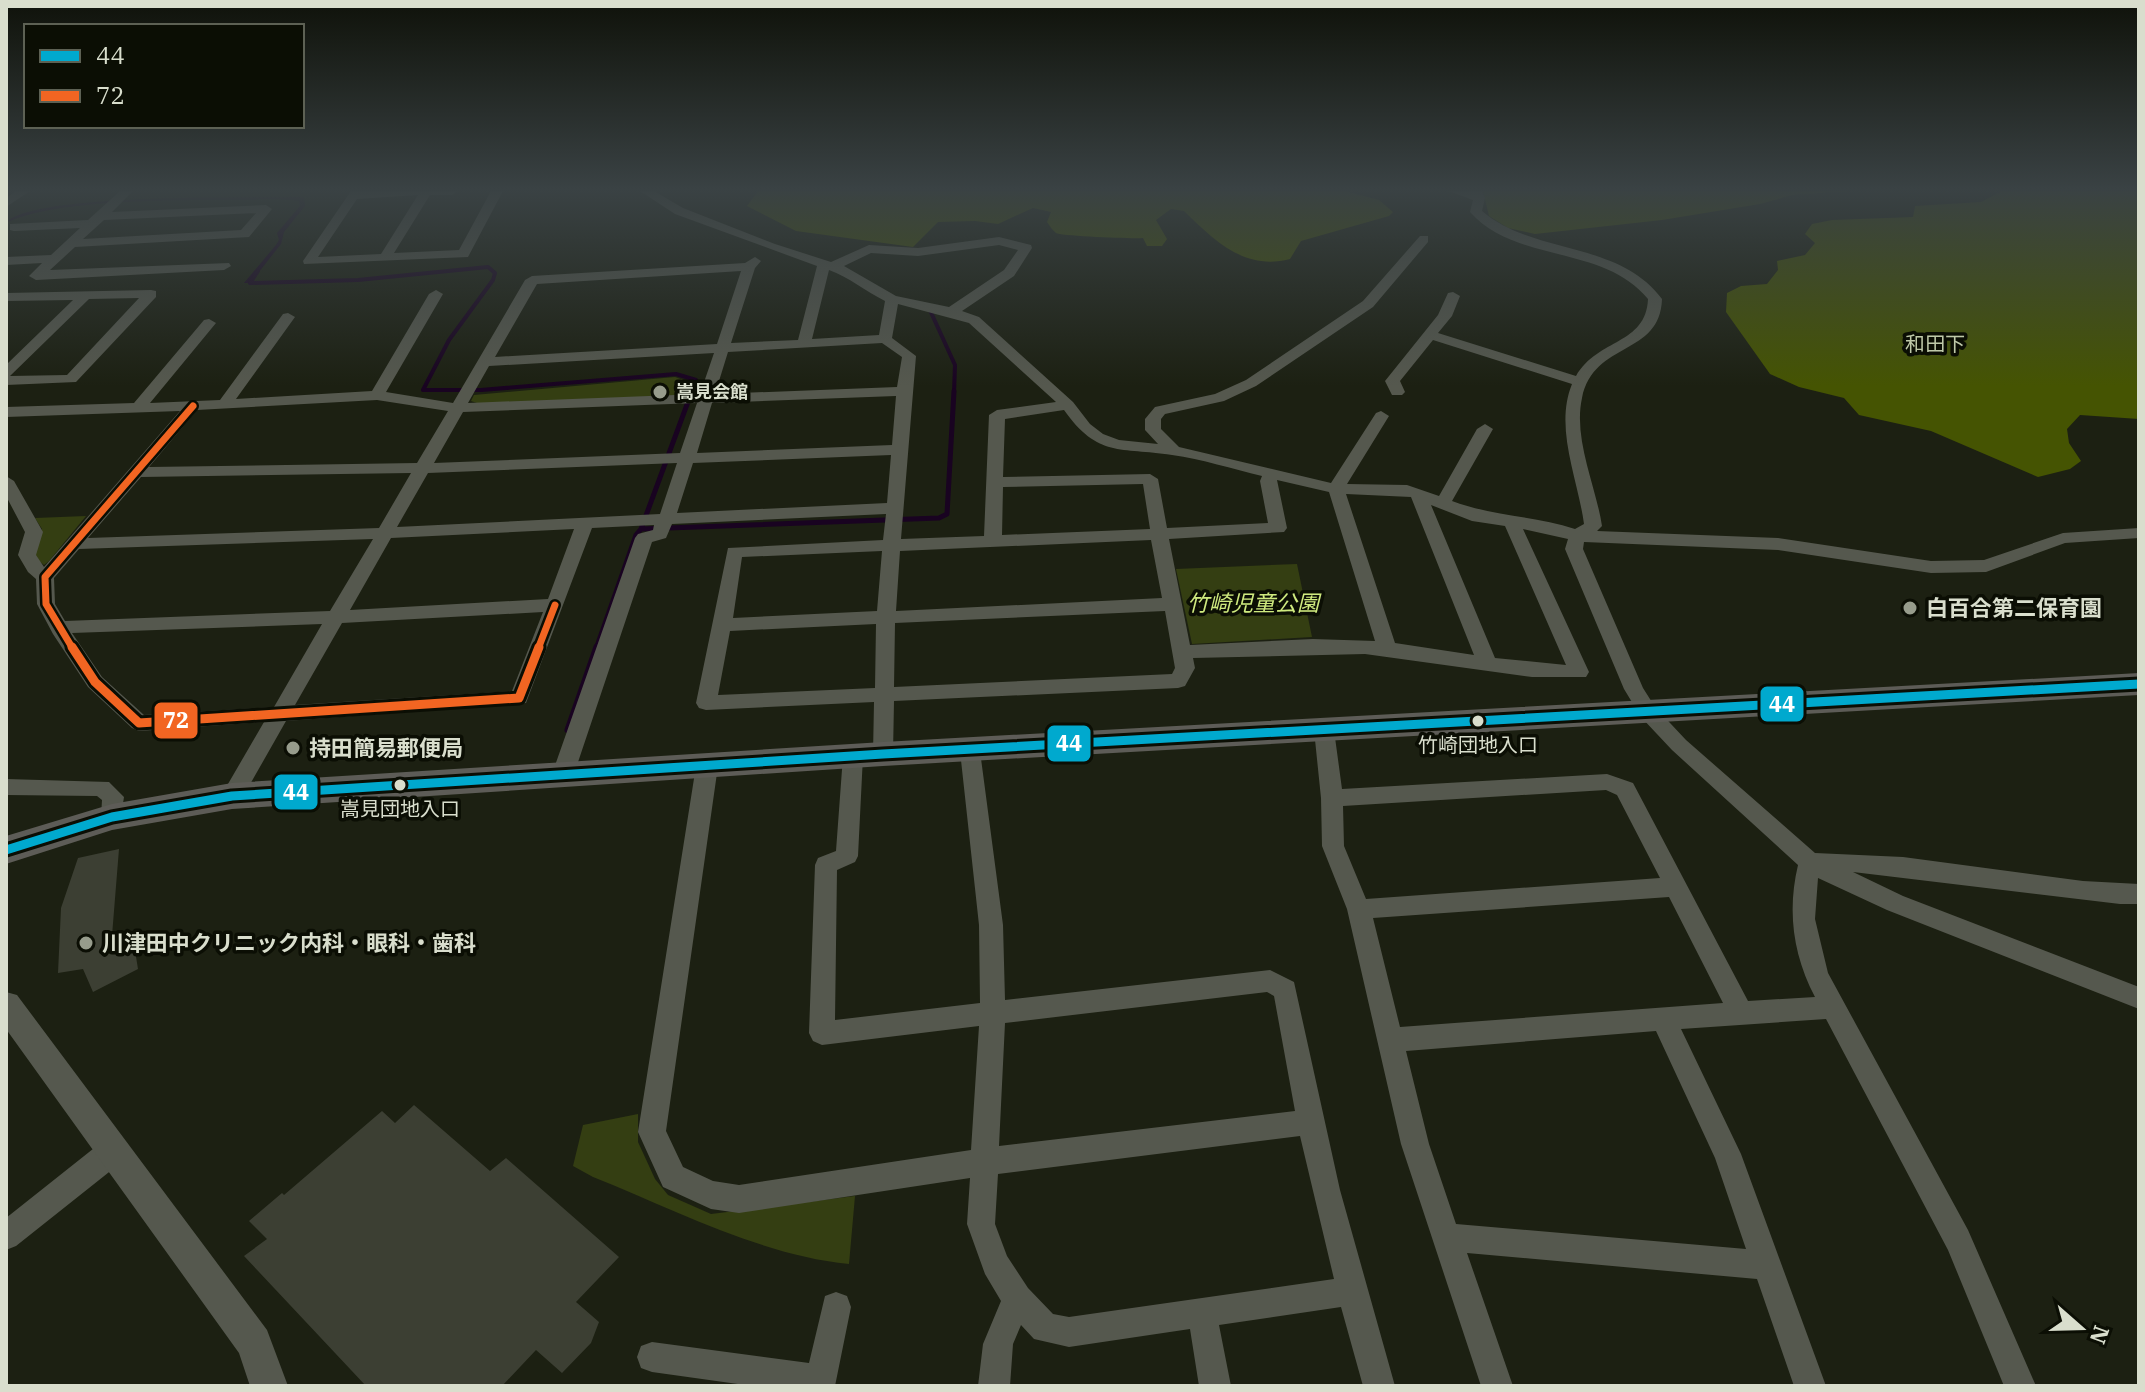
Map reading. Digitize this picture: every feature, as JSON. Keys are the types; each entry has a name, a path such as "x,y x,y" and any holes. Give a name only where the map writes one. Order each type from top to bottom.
{"main road":[{"path":"6,850 112,817 232,796 868,755 2139,684"}],"street":[{"path":"8,299 58,256"},
{"path":"312,256 309,261 412,256"},
{"path":"563,774 644,538 663,523 675,458 694,399 722,346 749,267 761,256"},
{"path":"799,256 829,265 892,299 974,320 1068,405 1084,427 1116,445 1173,450 1336,489 1418,493 1478,517 1551,527 1577,536 1778,544 1931,567 1986,566 2063,538 2139,533"},
{"path":"804,343 829,265 851,256"},
{"path":"951,312 1009,273 1021,256"},
{"path":"1173,450 1153,430 1153,419 1160,410 1219,398 1251,383 1368,304 1409,256"},
{"path":"1586,256 1651,291 1655,306 1640,335 1595,359 1574,395 1572,415 1593,526 1577,536 1574,549 1634,689 1648,712 1679,745 1810,862 1895,903 2139,998"},
{"path":"6,261 55,259"},
{"path":"39,274 224,266"},
{"path":"232,796 532,280 749,267"},
{"path":"6,381 71,379 151,294 8,299"},
{"path":"377,395 436,294"},
{"path":"6,373 86,295"},
{"path":"1397,392 1392,381 1445,316 1453,296"},
{"path":"885,339 892,299"},
{"path":"225,404 288,317"},
{"path":"138,408 209,323"},
{"path":"1430,335 1581,382"},
{"path":"483,362 885,339 909,356 891,546 883,695 847,856 826,865 822,1033 1270,981 1285,990 1308,1122 1350,1291 1379,1386"},
{"path":"6,412 193,406 377,395 694,399 904,391"},
{"path":"993,540 997,415 1068,405"},
{"path":"193,406 45,577 46,604 60,629 95,682 139,723 519,698 585,524"},
{"path":"1381,416 1336,489 1387,648"},
{"path":"1443,503 1485,429"},
{"path":"135,472 422,468 899,450"},
{"path":"995,482 1150,479 1159,534 1185,668 1178,681 706,703 734,552 891,546 993,540 1159,534 1278,528 1268,481 1271,474"},
{"path":"6,481 34,532 27,555 34,568 45,577"},
{"path":"1418,493 1486,661"},
{"path":"72,544 637,521 663,523 894,508"},
{"path":"1182,652 1326,646 1387,648 1486,661 1542,673 1579,672 1512,523"},
{"path":"722,625 1173,604"},
{"path":"60,629 79,625 338,617 555,605"},
{"path":"1324,730 1332,798 1333,846 1359,909 1415,1144 1497,1386"},
{"path":"970,751 991,925 993,1011 982,1162 981,1224 995,1264 1017,1299 1045,1328 1069,1332 1350,1291"},
{"path":"707,766 652,1132 673,1177 711,1195 739,1199 982,1162 1308,1122"},
{"path":"1332,798 1607,782 1625,789 1741,1013"},
{"path":"6,787 101,788 113,797 112,817"},
{"path":"1810,862 1841,862 1994,878 2090,894 2139,894"},
{"path":"1810,862 1802,891 1803,931 1816,975 1958,1240 2020,1386"},
{"path":"1359,909 1675,887"},
{"path":"6,1005 254,1343 269,1386"},
{"path":"1390,1040 1833,1007"},
{"path":"1663,1019 1727,1154 1810,1386"},
{"path":"6,1236 113,1151"},
{"path":"1445,1237 1767,1265"},
{"path":"994,1386 998,1344 1017,1299"},
{"path":"652,1357 820,1383 836,1307"},
{"path":"1202,1313 1215,1386"}],"green space":[{"path":"1242,256 1292,256 1273,262"},
{"path":"1801,256 2139,256 2139,419 2080,415 2067,429 2069,443 2081,461 2070,469 2038,477 1931,431 1859,415 1844,398 1799,387 1770,374 1726,312 1727,293 1741,286 1767,284 1778,270 1777,261"},
{"path":"675,377 691,383 686,395 480,404 471,401 474,395"},
{"path":"86,516 44,565 32,555 42,529 35,518"},
{"name":"竹崎児童公園","path":"1297,564 1312,637 1192,644 1176,569"},
{"path":"638,1114 638,1142 655,1179 668,1195 711,1214 855,1196 849,1264 816,1259 751,1241 687,1217 573,1166 583,1125"}],"shaded area":[{"path":"267,256 272,256 251,282 270,283 244,283"}],"building":[{"name":"川津田中クリニック内科・眼科・歯科","path":"119,849 111,948 133,938 138,969 93,992 83,969 58,973 61,908 78,858"},
{"path":"414,1105 490,1171 506,1158 619,1257 576,1302 599,1322 591,1343 562,1373 536,1350 502,1386 366,1386 244,1256 267,1239 249,1221 382,1111 395,1123"}],"waterway":[{"path":"258,271 250,283 358,280 488,267 495,273 493,280 449,340 423,390 481,390 676,374 696,380 691,393"},
{"path":"929,308 955,365 954,393"},
{"path":"641,529 692,391"},
{"path":"641,529 939,518 947,514 954,391"},
{"path":"596,649 636,535 641,529"},
{"path":"568,730 597,647"}],"transit line":[{"name":"72","path":"193,406 45,577 46,604 60,629 95,682 139,723 519,698 555,605"},
{"name":"44","path":"6,850 112,817 232,796 883,754 2139,684"}],"place":[{"name":"嵩見会館","path":"660,392"},
{"name":"白百合第二保育園","path":"1910,608"},
{"name":"竹崎団地入口","path":"1478,721"},
{"name":"持田簡易郵便局","path":"293,748"},
{"name":"嵩見団地入口","path":"400,785"},
{"name":"川津田中クリニック内科・眼科・歯科","path":"86,943"}],"district":[{"name":"和田下","path":"1935,344"}]}
